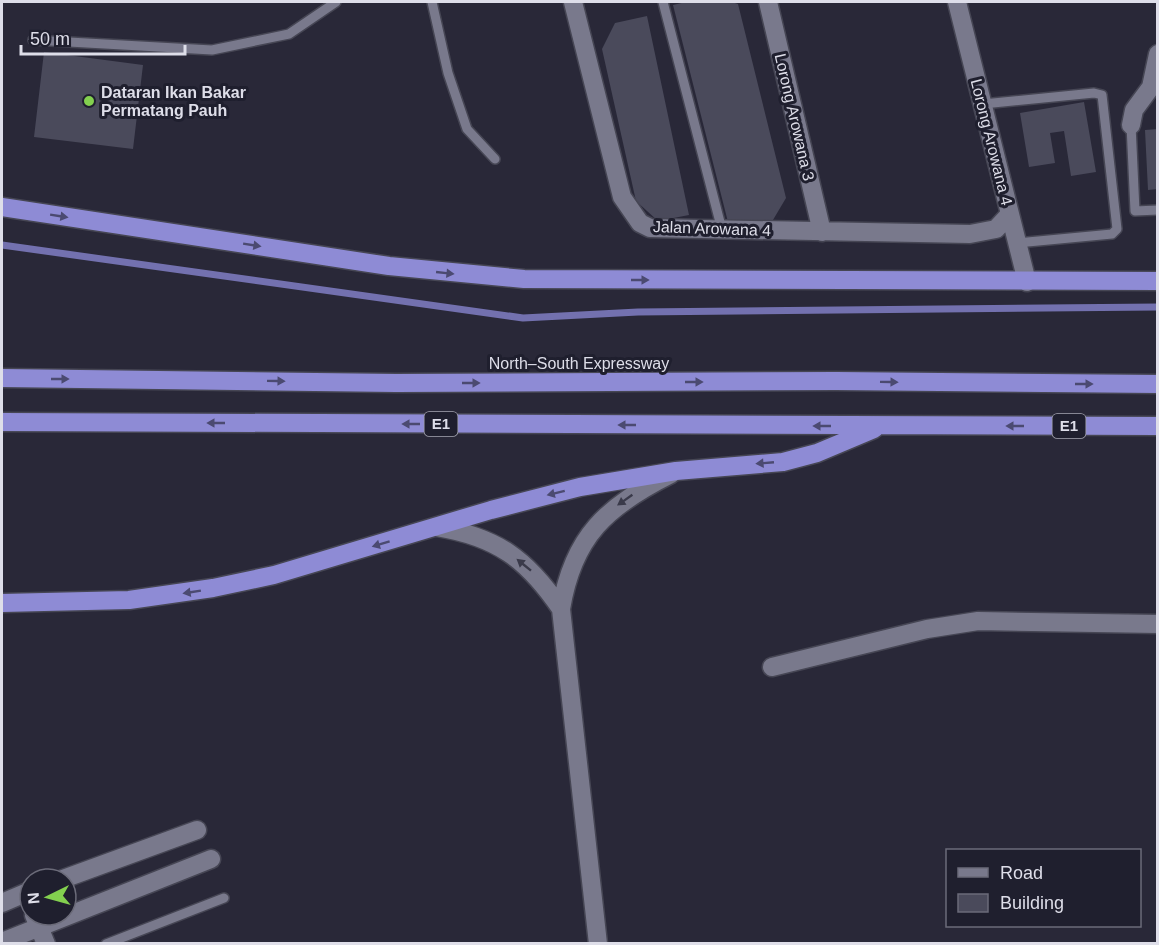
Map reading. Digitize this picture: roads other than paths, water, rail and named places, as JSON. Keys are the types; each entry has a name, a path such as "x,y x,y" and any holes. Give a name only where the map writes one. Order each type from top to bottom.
{"highway":[{"path":"2,207 389,266 489,277 575,280 1158,281"},
{"name":"North–South Expressway","path":"2,378 396,383 836,381 1158,384"},
{"name":"E1","path":"2,422 1158,426"},
{"path":"2,603 129,600 213,588 274,575 571,489 676,471 783,462 817,453 880,426"}],"street":[{"name":"Jalan Arowana 4","path":"573,2 622,197 640,223 650,228 970,234 996,229 1010,214"},
{"name":"Lorong Arowana 3","path":"768,2 822,232"},
{"name":"Lorong Arowana 4","path":"957,2 1027,282"},
{"path":"1131,124 1134,110 1151,87 1158,54"},
{"path":"598,944 561,609 566,583 574,561 585,539 597,524 623,500 676,471"},
{"path":"437,527 477,537 500,547 541,579 561,609"},
{"path":"772,667 927,629 978,621 1158,624"},
{"path":"78,874 197,830"},
{"path":"2,942 212,859"},
{"path":"2,903 18,899"}],"lane":[{"path":"33,40 212,50 289,34 336,2"},
{"path":"432,2 448,73 467,129 495,159"},
{"path":"663,2 722,230"},
{"path":"983,104 1094,93 1102,95 1117,229 1112,234 1017,243"},
{"path":"1131,124 1135,211 1158,210"},
{"path":"106,944 224,898"}],"waterway":[{"path":"2,245 523,318 638,312 1158,307"}],"place":[{"name":"Dataran Ikan Bakar Permatang Pauh","path":"89,101"}]}
